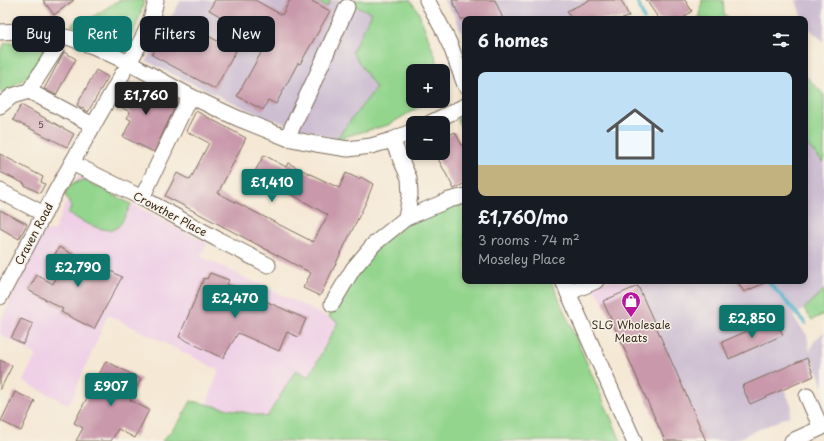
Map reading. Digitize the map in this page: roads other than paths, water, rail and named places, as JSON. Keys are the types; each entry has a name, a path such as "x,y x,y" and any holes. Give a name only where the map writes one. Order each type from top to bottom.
{"street":[{"name":"Craven Road","path":"0,297 56,191 146,32 156,0"},
{"path":"427,0 451,47 462,77"},
{"path":"287,138 315,80 347,7"},
{"path":"0,32 42,32 63,36 95,47 126,68 237,118 287,138 348,149 371,146 406,134"},
{"path":"0,106 12,96 29,91 54,52"},
{"path":"29,91 93,125"},
{"path":"142,198 190,96"},
{"path":"444,116 462,107"},
{"path":"392,140 409,178 410,195 406,218"},
{"name":"Crowther Place","path":"72,163 268,264"},
{"path":"0,191 44,214"},
{"path":"332,304 353,269 374,244 406,218 449,200 462,197"},
{"path":"580,284 565,287 634,441"},
{"path":"792,441 821,428 807,396"}],"waterway":[{"path":"637,0 643,16"},
{"path":"771,284 805,323"}],"place":[{"name":"SLG Wholesale Meats","path":"631,318"}]}
